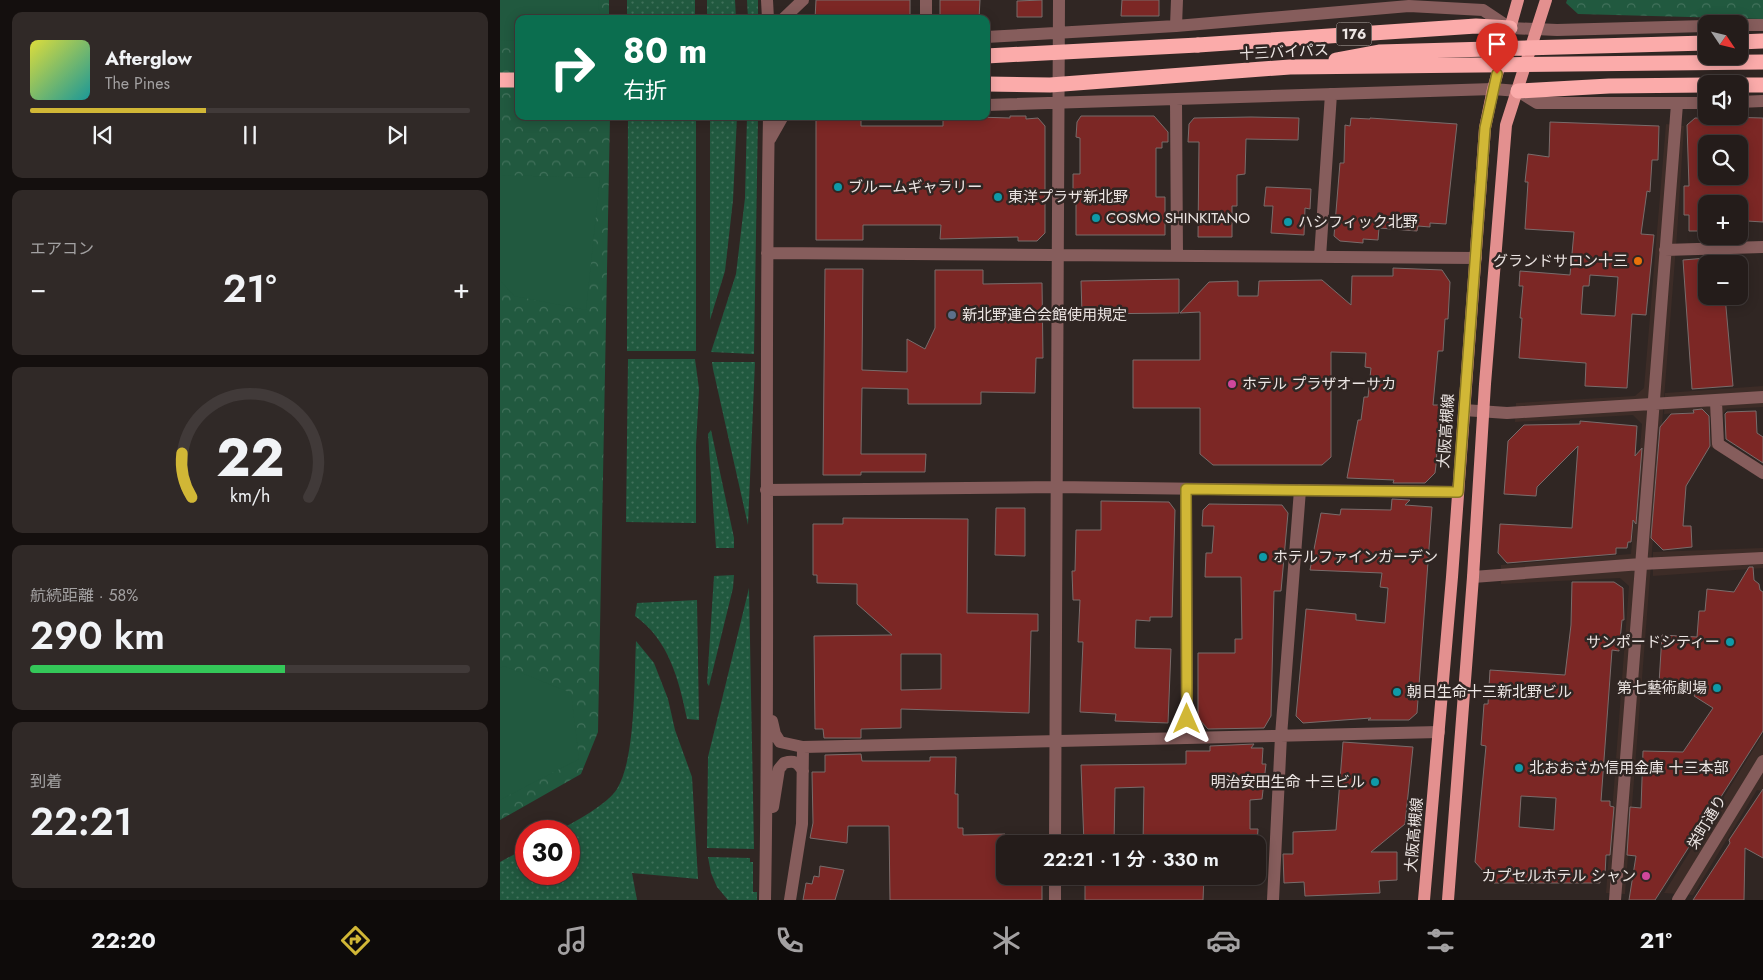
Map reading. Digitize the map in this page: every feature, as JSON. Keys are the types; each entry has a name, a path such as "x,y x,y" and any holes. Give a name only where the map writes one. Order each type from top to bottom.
{"highway":[{"name":"176","path":"990,56 1048,55 1476,26 1510,28"},
{"path":"1748,42 1763,42"},
{"name":"176","path":"1290,67 1379,52 1698,43"},
{"name":"十三バイパス","path":"990,84 1050,85 1290,67 1763,62"},
{"path":"500,80 515,80"},
{"path":"1518,90 1609,86 1698,85"},
{"path":"1748,85 1763,85"}],"main road":[{"name":"大阪高槻線","path":"1424,900 1458,492 1485,123 1518,0"},
{"path":"1448,900 1474,577 1483,411 1506,125 1546,0"}],"street":[{"path":"767,0 768,15"},
{"path":"787,15 803,0"},
{"path":"926,0 926,15"},
{"path":"1054,835 1059,0"},
{"path":"1176,26 1177,0"},
{"path":"990,37 1176,26 1409,6 1483,10 1510,28 1698,26"},
{"path":"1748,25 1763,25"},
{"path":"990,105 1493,89 1518,90 1537,103 1698,103"},
{"path":"1320,257 1331,94"},
{"path":"1176,100 1177,256"},
{"path":"1748,102 1763,101"},
{"path":"1615,900 1677,104"},
{"path":"765,900 769,707 766,490 769,120"},
{"path":"768,143 775,126 780,120"},
{"path":"1665,250 1763,247"},
{"path":"767,253 1476,258"},
{"path":"1464,410 1507,413 1716,402 1763,397"},
{"path":"1716,402 1718,444 1763,472"},
{"path":"766,490 1055,487 1458,492"},
{"path":"1186,489 1187,738"},
{"path":"1273,900 1281,736 1300,490"},
{"path":"1474,577 1641,564 1763,558"},
{"path":"769,707 775,734 780,742 803,747 1439,732"},
{"path":"790,900 802,824 803,747"},
{"path":"766,853 779,769 784,763 792,761 799,764 803,771"},
{"name":"栄町通り","path":"1678,900 1758,780 1763,761"},
{"path":"1055,885 1055,900"}],"shaded area":[{"path":"1666,124 1684,126 1677,234 1625,894 1606,893 1629,586 1620,578 1501,584 1501,565 1631,554 1642,424 1633,415 1515,422 1516,403 1635,396 1644,388"},
{"path":"1763,386 1763,407 1727,409 1722,415 1724,443 1763,479 1711,447 1711,417 1705,411 1664,414 1665,393"},
{"path":"1763,548 1763,568 1653,576 1653,552"},
{"path":"1763,734 1763,791 1757,790 1693,895 1664,893"}],"green space":[{"path":"500,0 609,0 609,15 515,15 515,120 610,120 598,732 581,774 500,820"},
{"path":"500,0 598,0 600,15 515,15 515,40 500,41"},
{"path":"627,0 695,0 695,15 627,15"},
{"path":"707,0 735,0 736,15 707,15"},
{"path":"747,0 758,0 758,15 748,15"},
{"path":"1567,0 1763,0 1763,19 1748,19 1748,15 1698,15 1698,17 1578,14 1566,3"},
{"path":"628,120 696,120 696,351 627,351"},
{"path":"710,120 737,120 733,200 725,271 710,320"},
{"path":"747,120 758,120 754,354 711,352 736,274 745,198"},
{"path":"500,175 600,178 586,310 514,296 500,280"},
{"path":"628,359 695,359 699,389 696,445 696,523 626,522"},
{"path":"712,362 755,362 748,525 713,369"},
{"path":"711,430 734,538 734,548 716,548 708,434"},
{"path":"734,575 733,588 709,686 707,683 714,576"},
{"path":"749,588 754,849 707,848 708,757"},
{"path":"697,600 699,720 687,719 671,662 656,637 635,616 637,603"},
{"path":"636,641 654,663 668,699 675,730 692,777 698,879 632,873 637,900 500,900 500,862 515,854 515,885 580,885 580,820 577,820 606,801 617,789 628,758 634,696"},
{"path":"504,666 571,693 579,759 500,800 500,668"},
{"path":"708,857 750,858 750,862 753,862 753,892 757,892 757,900 728,900 717,887 711,873"}],"building":[{"path":"816,0 910,0 910,15 815,15"},
{"path":"940,0 980,0 979,15 940,15"},
{"path":"1042,0 1042,17 1017,17 1017,1"},
{"path":"1122,0 1159,0 1159,16 1121,16"},
{"path":"1026,116 1026,119 1038,118 1045,126 1045,233 1037,241 1018,241 1018,237 940,239 941,225 863,225 863,240 816,240 816,120 861,120 861,126 943,126 943,120 990,120 990,117"},
{"path":"1081,116 1154,116 1168,132 1168,142 1162,142 1162,148 1156,148 1156,197 1165,197 1165,235 1076,235 1076,193 1073,193 1073,174 1080,174 1080,138 1076,137 1077,122"},
{"path":"1194,118 1299,118 1298,140 1246,139 1245,174 1237,175 1237,206 1232,206 1232,237 1198,237 1199,142 1188,142 1189,124"},
{"path":"1351,118 1457,124 1446,224 1430,223 1430,227 1418,226 1417,231 1379,228 1378,240 1363,239 1363,243 1340,241 1334,236 1340,163 1344,163 1345,125 1350,126"},
{"path":"1695,118 1698,118 1698,125 1748,125 1748,118 1763,118 1763,222 1748,221 1748,195 1698,195 1698,231 1689,231 1689,215 1684,215 1684,186 1689,186 1687,125"},
{"path":"1550,122 1659,126 1658,160 1652,160 1650,192 1647,191 1641,234 1654,235 1646,315 1632,314 1627,388 1585,386 1586,363 1519,358 1523,286 1519,286 1520,271 1570,275 1574,232 1525,229 1528,182 1525,182 1528,154 1549,157","holes":["1590,275 1618,277 1615,316 1581,314 1583,286 1589,286"]},
{"path":"1266,187 1311,189 1310,209 1305,208 1304,235 1271,233 1273,206 1264,206"},
{"path":"1698,259 1698,305 1726,305 1733,386 1692,389 1683,260"},
{"path":"1393,268 1442,270 1450,282 1448,319 1445,319 1443,351 1438,351 1433,405 1440,405 1436,465 1435,473 1425,483 1393,483 1394,480 1347,478 1358,420 1361,420 1364,397 1368,397 1371,368 1365,367 1366,353 1331,352 1331,457 1322,465 1213,465 1200,454 1200,408 1133,408 1133,360 1200,360 1200,312 1180,313 1209,282 1238,281 1238,296 1258,296 1259,281 1322,280 1351,305 1352,276 1393,276"},
{"path":"825,269 863,269 862,370 907,372 907,339 925,349 935,328 935,270 983,270 983,284 1042,283 1043,358 1036,358 1035,393 981,392 981,404 908,404 908,389 862,388 861,454 926,454 925,472 861,472 861,475 823,475"},
{"path":"1179,279 1179,313 1082,314 1081,281"},
{"path":"1702,409 1709,416 1710,446 1686,486 1683,526 1691,526 1692,547 1663,550 1651,538 1660,427 1671,414 1694,413 1693,410"},
{"path":"1756,411 1757,433 1763,437 1763,463 1726,439 1725,414 1727,412"},
{"path":"1580,421 1637,426 1635,456 1642,448 1636,524 1633,520 1631,542 1628,542 1627,548 1616,548 1616,554 1507,563 1498,553 1500,524 1572,528 1578,446 1537,487 1536,496 1504,494 1508,441 1524,425 1580,424"},
{"path":"1392,499 1410,500 1405,505 1432,507 1417,713 1409,720 1368,720 1371,718 1303,723 1296,716 1306,609 1356,614 1356,620 1385,623 1388,588 1380,587 1382,573 1310,570 1321,513 1340,515 1341,509 1391,510"},
{"path":"1101,501 1169,502 1175,510 1172,617 1150,617 1150,621 1136,620 1135,648 1171,649 1168,723 1115,721 1116,714 1080,712 1083,642 1078,642 1080,600 1073,600 1072,571 1075,571 1076,530 1101,530"},
{"path":"1209,504 1282,505 1288,513 1281,591 1274,591 1271,716 1264,728 1208,729 1198,718 1198,653 1235,653 1235,639 1242,639 1241,577 1205,577 1206,553 1212,553 1214,526 1202,526 1203,510"},
{"path":"996,508 1025,508 1025,556 995,555"},
{"path":"843,518 968,519 967,613 1038,614 1038,631 1031,631 1029,713 901,709 901,728 861,729 861,738 824,738 823,729 815,729 814,636 892,635 857,604 857,584 817,583 817,575 813,575 813,524 843,524","holes":["901,654 941,654 941,689 901,690"]},
{"path":"1749,567 1753,567 1754,580 1759,584 1760,590 1763,592 1763,731 1655,900 1629,900 1636,856 1627,855 1630,807 1641,808 1643,751 1683,752 1713,708 1694,696 1701,685 1659,683 1662,635 1697,637 1699,611 1705,611 1707,589 1734,592"},
{"path":"1572,582 1614,582 1623,588 1624,620 1622,620 1619,651 1612,650 1601,801 1610,801 1610,806 1614,807 1610,855 1606,855 1605,875 1600,875 1600,883 1494,883 1475,862 1486,746 1481,745 1484,704 1488,704 1490,670 1565,675 1571,625","holes":["1521,796 1556,798 1554,830 1519,827"]},
{"path":"1343,742 1413,747 1405,824 1371,852 1397,852 1397,880 1379,881 1380,893 1305,896 1304,882 1284,883 1283,854 1293,854 1293,832 1336,830"},
{"path":"1254,744 1251,748 1263,748 1262,764 1266,764 1262,799 1250,800 1250,829 1258,829 1258,835 1143,835 1144,787 1115,788 1114,835 1084,835 1081,765 1186,764 1186,751 1210,751 1210,746"},
{"path":"861,754 862,761 930,761 930,757 956,757 955,794 958,794 958,828 963,828 963,835 1005,834 996,835 996,885 1042,885 1042,900 890,900 889,826 848,826 847,843 810,838 813,823 812,772 825,772 825,755"},
{"path":"1763,789 1763,858 1745,848 1744,900 1693,900 1730,843 1729,840"},
{"path":"820,866 844,870 835,900 803,900 806,883 812,884 814,876 819,877"},
{"path":"1085,885 1204,885 1203,900 1085,900"}],"place":[{"name":"ブルームギャラリー","path":"838,187"},
{"name":"東洋プラザ新北野","path":"998,197"},
{"name":"COSMO SHINKITANO","path":"1096,218"},
{"name":"ハシフィック北野","path":"1288,222"},
{"name":"グランドサロン十三","path":"1638,261"},
{"name":"新北野連合会館使用規定","path":"952,315"},
{"name":"ホテル プラザオーサカ","path":"1232,384"},
{"name":"ホテルファインガーデン","path":"1263,557"},
{"name":"サンポードシティー","path":"1730,642"},
{"name":"第七藝術劇場","path":"1717,688"},
{"name":"朝日生命十三新北野ビル","path":"1397,692"},
{"name":"北おおさか信用金庫 十三本部","path":"1519,768"},
{"name":"明治安田生命 十三ビル","path":"1375,782"},
{"name":"カプセルホテル シャン","path":"1646,876"}],"route":[{"path":"1187,719 1186,489 1458,492 1485,128 1497,74"}]}
